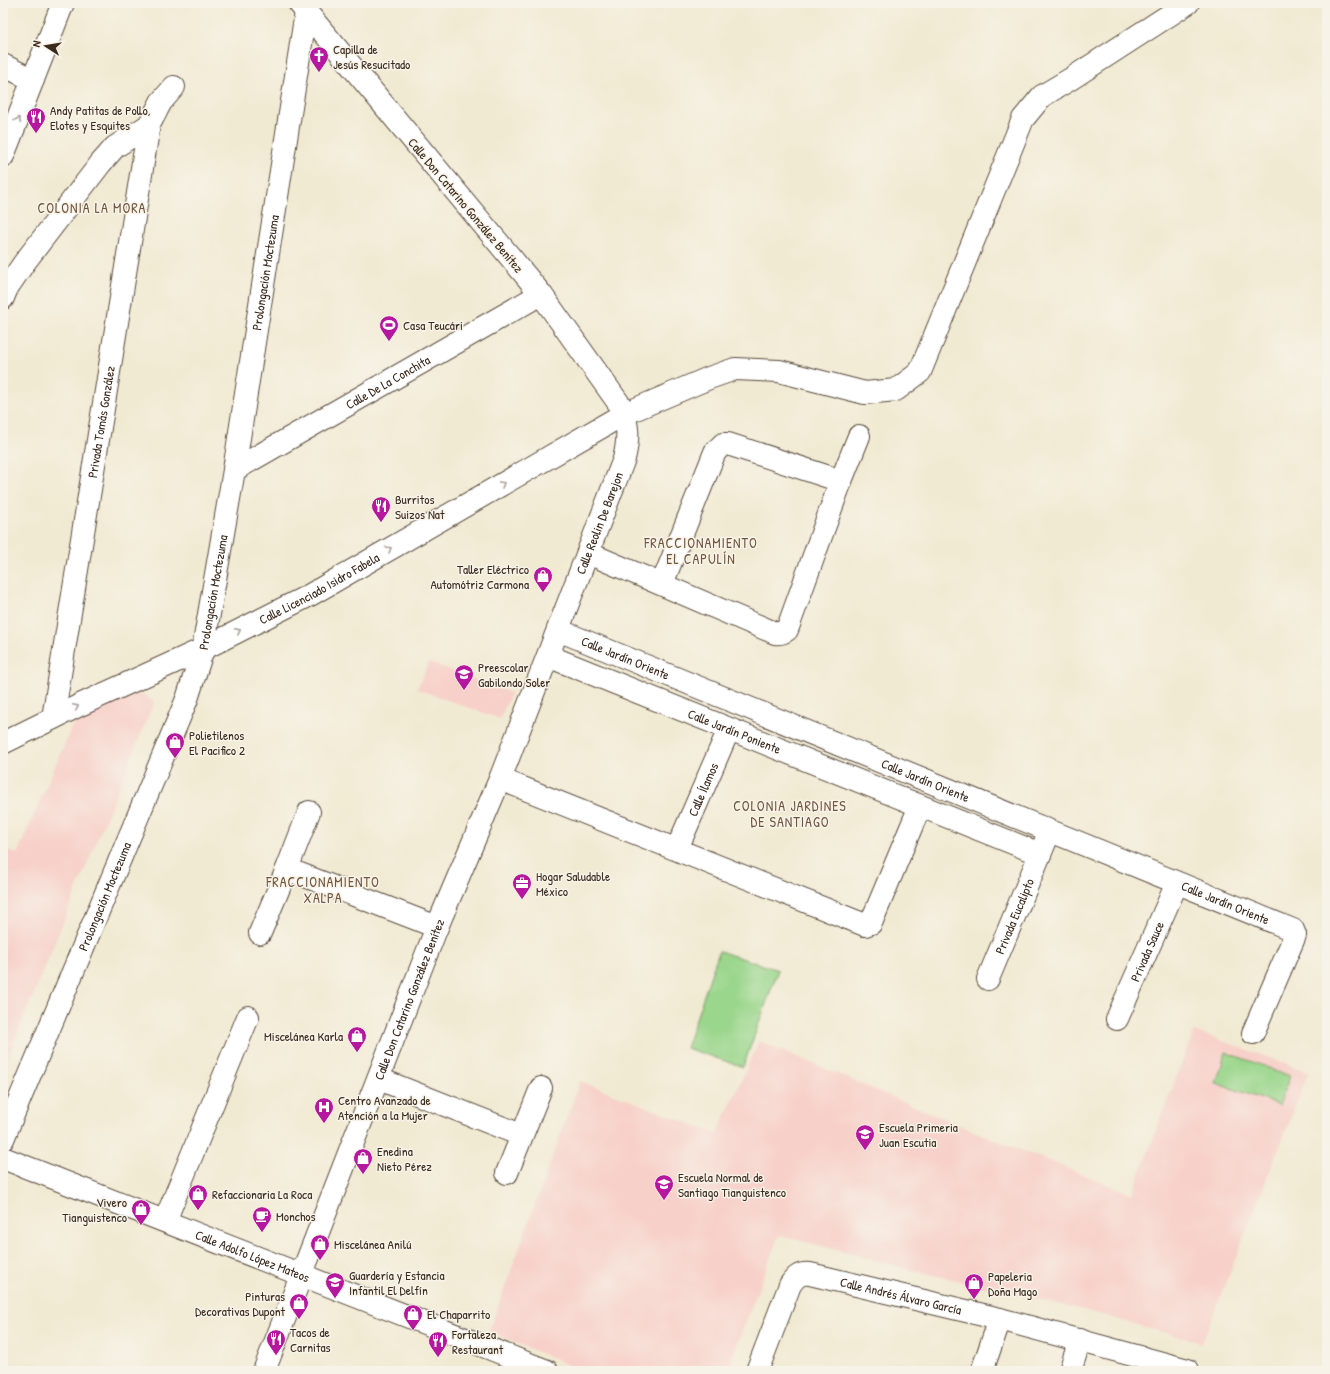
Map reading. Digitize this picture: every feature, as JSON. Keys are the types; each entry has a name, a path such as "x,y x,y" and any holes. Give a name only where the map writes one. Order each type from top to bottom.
{"street":[{"path":"3,156 63,3"},
{"name":"Calle Licenciado Isidro Fabela","path":"3,743 53,718 203,649 310,595 624,414 709,378 735,368 779,371 865,393 896,390 920,372 1023,119 1042,96 1188,3"},
{"name":"Calle Don Catarino González Benítez","path":"303,8 541,294 620,405 624,414"},
{"name":"Prolongación Moctezuma","path":"3,1139 187,699 203,649 234,470 303,8"},
{"path":"3,65 33,80"},
{"path":"3,298 7,288 24,263 101,163 115,147 149,125 162,102 174,86"},
{"name":"Privada Tomás González","path":"53,718 149,125"},
{"name":"Calle De La Conchita","path":"234,470 541,294"},
{"name":"Calle Reolin De Barejon","path":"558,630 624,459 628,444 628,429 624,414"},
{"path":"588,553 775,633 784,633 787,630 858,436"},
{"path":"662,584 715,452 723,444 728,444 841,481"},
{"name":"Calle Don Catarino González Benítez","path":"264,1371 303,1275 437,927 500,779 558,630"},
{"name":"Calle Jardín Oriente","path":"558,630 1293,930 1295,935 1294,938 1253,1033"},
{"name":"Calle Jardín Poniente","path":"548,656 1040,854"},
{"path":"660,701 671,676"},
{"name":"Calle Ílamos","path":"677,850 729,729"},
{"path":"500,779 865,925 871,923 920,806"},
{"path":"260,933 309,812"},
{"name":"Privada Eucalipto","path":"988,979 1049,831"},
{"path":"287,869 437,927"},
{"name":"Privada Sauce","path":"1117,1019 1177,883"},
{"path":"165,1221 248,1017"},
{"path":"379,1079 521,1135"},
{"path":"507,1173 541,1088"},
{"name":"Calle Adolfo López Mateos","path":"3,1158 547,1371"},
{"name":"Calle Andrés Álvaro García","path":"757,1371 790,1285 795,1277 802,1273 1000,1319 1188,1370"},
{"path":"982,1371 1000,1319"},
{"path":"1070,1371 1080,1340"}],"shaded area":[{"name":"Preescolar Gabilondo Soler","path":"429,662 511,693 500,719 417,689"},
{"path":"131,685 154,702 3,1068 3,849 17,854 77,715"},
{"path":"1194,1031 1309,1072 1202,1343 1088,1311 920,1272 779,1235 727,1371 582,1371 489,1331 580,1081 717,1134 759,1041 978,1133 1132,1194"}],"green space":[{"path":"719,951 778,970 743,1067 686,1048"},
{"path":"1226,1052 1290,1076 1279,1105 1216,1083"}],"place":[{"name":"Capilla de Jesús Resucitado","path":"319,73"},
{"name":"Andy Patitas de Pollo, Elotes y Esquites","path":"36,134"},
{"name":"Casa Teucári","path":"389,342"},
{"name":"Burritos Suizos Nat","path":"381,523"},
{"name":"Taller Eléctrico Automótriz Carmona","path":"543,593"},
{"name":"Preescolar Gabilondo Soler","path":"464,691"},
{"name":"Polietilenos El Pacifico 2","path":"175,759"},
{"name":"Hogar Saludable México","path":"522,900"},
{"name":"Miscelánea Karla","path":"357,1053"},
{"name":"Centro Avanzado de Atención a la Mujer","path":"324,1124"},
{"name":"Escuela Primeria Juan Escutia","path":"865,1151"},
{"name":"Enedina Nieto Pérez","path":"363,1175"},
{"name":"Escuela Normal de Santiago Tianguistenco","path":"664,1201"},
{"name":"Refaccionaria La Roca","path":"198,1211"},
{"name":"Vivero Tianguistenco","path":"141,1226"},
{"name":"Monchos","path":"262,1233"},
{"name":"Miscelánea Anilú","path":"320,1261"},
{"name":"Guardería y Estancia Infantil El Delfín","path":"335,1299"},
{"name":"Papeleria Doña Mago","path":"974,1300"},
{"name":"Pinturas Decorativas Dupont","path":"299,1320"},
{"name":"El Chaparrito","path":"413,1331"},
{"name":"Tacos de Carnitas","path":"276,1356"},
{"name":"Fortaleza Restaurant","path":"438,1358"}],"district":[{"name":"COLONIA LA MORA","path":"92,208"},
{"name":"FRACCIONAMIENTO EL CAPULÍN","path":"701,552"},
{"name":"COLONIA JARDINES DE SANTIAGO","path":"790,814"},
{"name":"FRACCIONAMIENTO XALPA","path":"323,890"}]}
